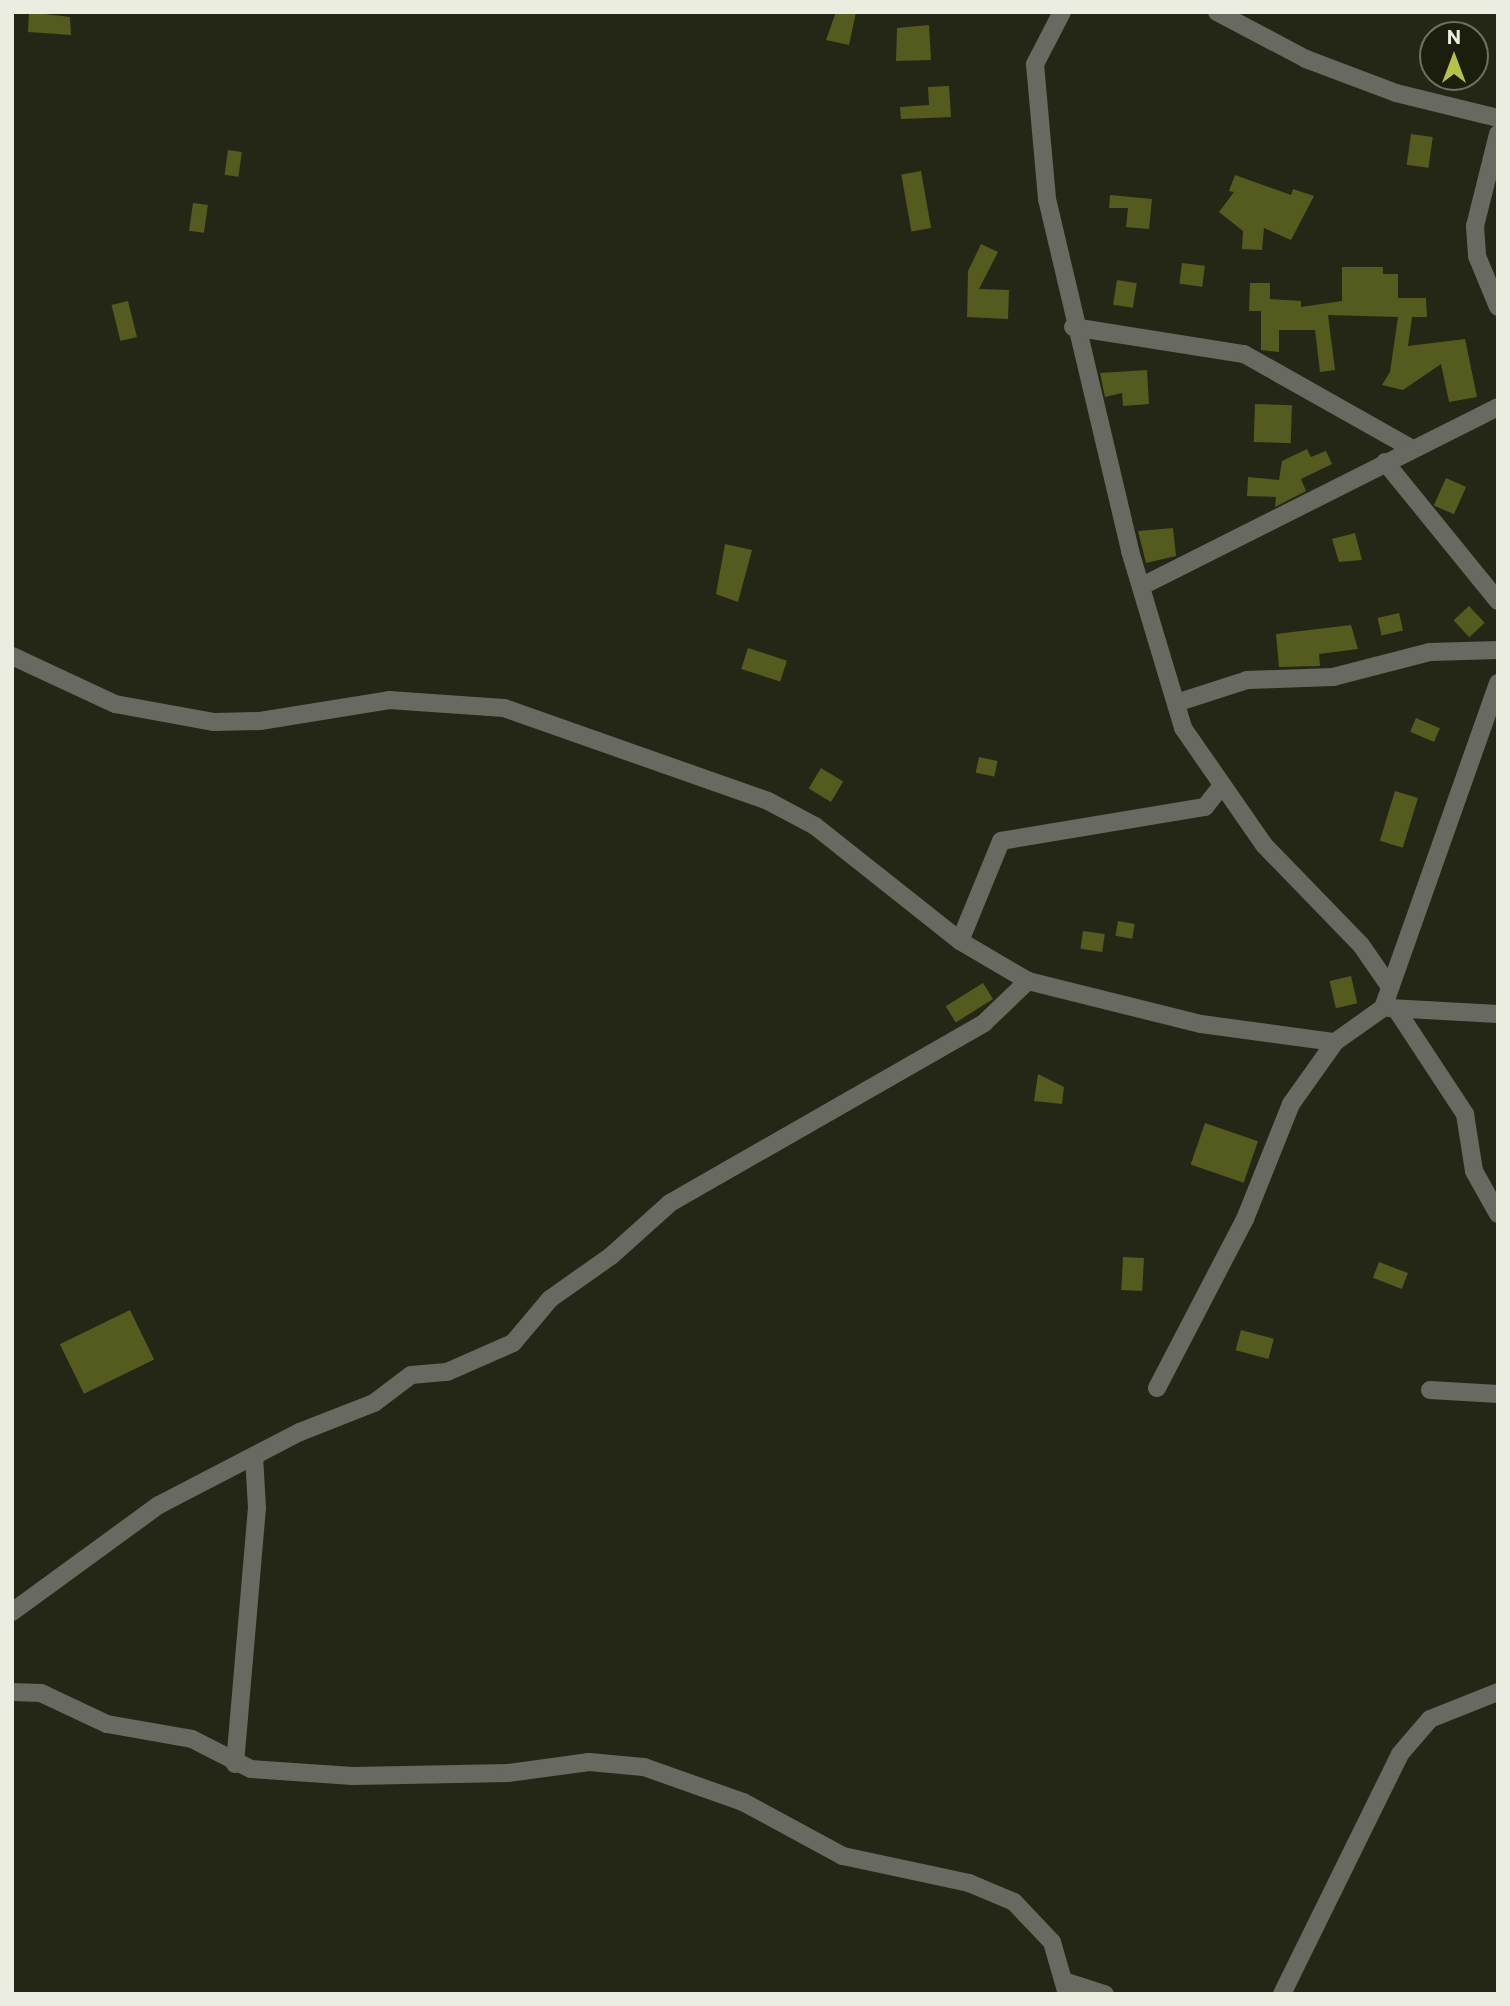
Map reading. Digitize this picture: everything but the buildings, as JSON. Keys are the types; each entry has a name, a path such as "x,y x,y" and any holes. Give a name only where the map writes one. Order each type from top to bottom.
{"street":[{"path":"1062,12 1038,50 1034,83 1046,199 1073,327 1183,728 1264,845 1361,945 1390,987"},
{"path":"1217,12 1306,59 1396,93 1498,118"},
{"path":"1498,134 1476,209 1475,240 1498,307"},
{"path":"1073,327 1244,354 1411,448"},
{"path":"1142,586 1411,448 1498,407"},
{"path":"1385,462 1498,601"},
{"path":"1176,703 1247,680 1333,677 1430,652 1498,650"},
{"path":"12,656 115,704 214,722 260,721 400,699 503,708 768,801 815,826 960,941 1028,981 1201,1024 1335,1042"},
{"path":"1498,683 1390,987 1390,1008 1461,1105 1474,1171 1498,1214"},
{"path":"960,941 1001,841 1205,807 1222,785"},
{"path":"12,1612 159,1505 254,1456 374,1403 411,1375 447,1372 513,1343 550,1299 611,1256 670,1203 984,1023 1028,981"},
{"path":"1157,1388 1245,1219 1290,1104 1335,1042 1390,1008 1498,1014"},
{"path":"1430,1390 1498,1394"},
{"path":"235,1764 257,1508 254,1456"},
{"path":"12,1692 41,1693 107,1724 192,1740 235,1764 354,1776 508,1773 589,1762 644,1767 743,1802 842,1856 932,1873 1006,1898 1037,1919 1067,1988 1105,1994"},
{"path":"1282,1994 1400,1754 1430,1719 1498,1692"}]}
